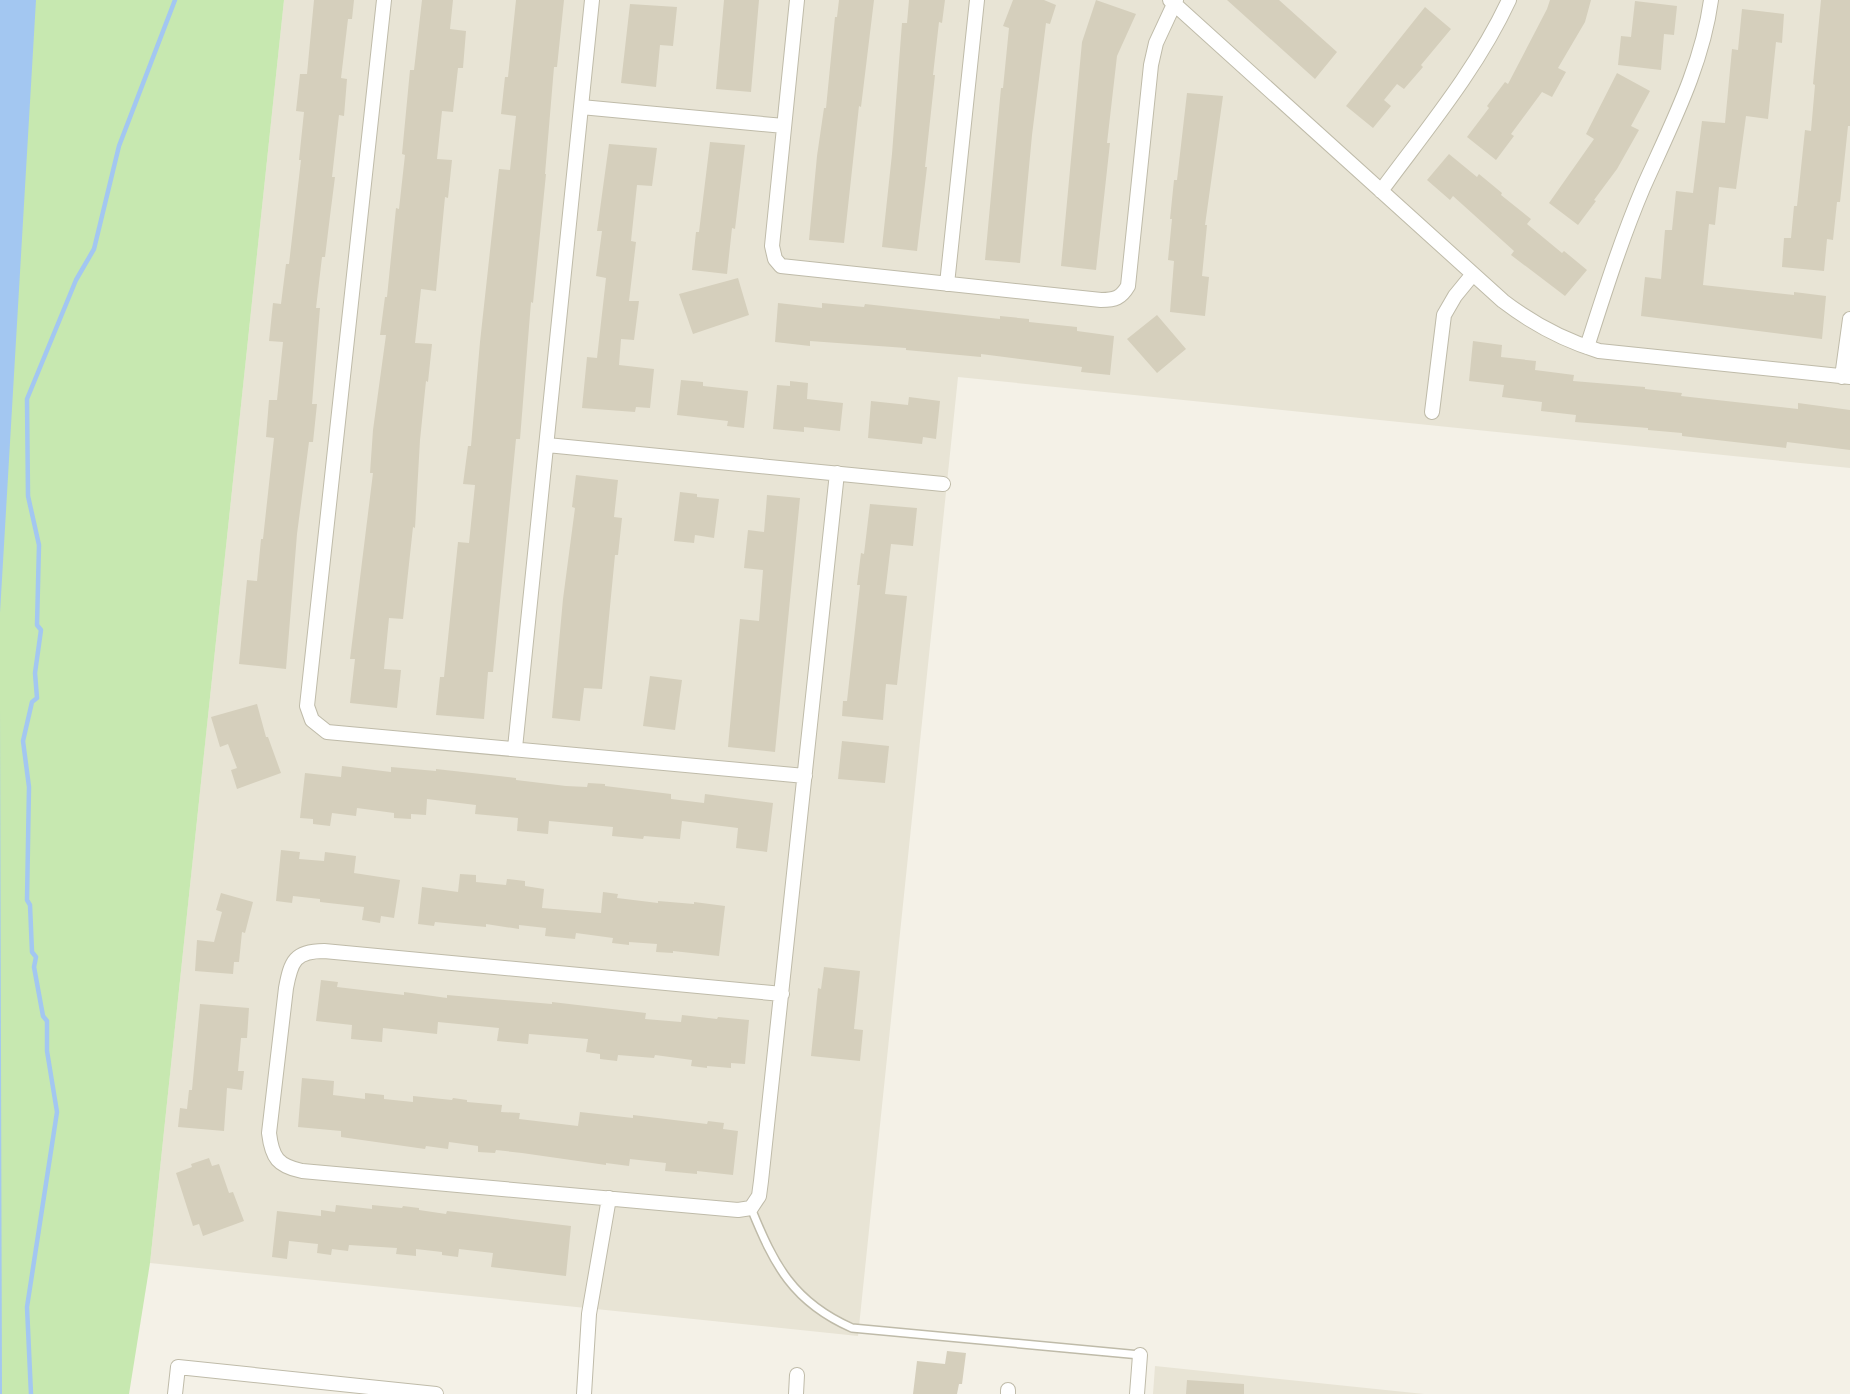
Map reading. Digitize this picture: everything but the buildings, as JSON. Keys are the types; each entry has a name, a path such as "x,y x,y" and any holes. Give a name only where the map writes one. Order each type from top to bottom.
{"street":[{"path":"384,0 307,706 312,720 327,732 805,776"},
{"path":"515,748 592,0"},
{"path":"797,0 772,246 775,259 781,266 1101,300 1113,300 1122,296 1128,285 1151,65 1156,43 1173,1 1503,301 1529,321 1574,343 1627,354 1846,377 1850,319"},
{"path":"947,284 977,0"},
{"path":"1381,191 1497,27 1509,0"},
{"path":"1587,347 1615,262 1643,189 1677,114 1700,52 1708,23 1711,0"},
{"path":"581,107 784,126"},
{"path":"1432,412 1444,315 1455,296 1473,274"},
{"path":"547,445 943,484"},
{"path":"782,994 309,951 297,956 289,971 285,988 269,1133 271,1149 282,1164 302,1171 738,1210 751,1208 759,1196 761,1181 782,994 837,473"},
{"path":"584,1394 589,1314 609,1198"},
{"path":"1137,1394 1140,1355"},
{"path":"175,1394 178,1366 436,1394"},
{"path":"796,1394 797,1375"}],"lane":[{"path":"751,1208 769,1251 799,1294 828,1318 852,1329 1140,1355"}],"shaded area":[{"path":"284,0 1850,0 1850,468 958,377 858,1336 150,1263"},
{"path":"1155,1366 1424,1394 1153,1394"}],"green space":[{"path":"0,0 284,0 150,1263 129,1394 0,1394"}],"water":[{"path":"0,0 36,0 0,613"},
{"path":"0,708 2,1394 0,1394"}],"waterway":[{"path":"31,1394 27,1307 57,1112 47,1051 47,1021 43,1016 34,967 36,957 32,952 30,905 27,900 29,787 23,741 32,702 37,698 35,673 41,630 37,625 39,545 28,496 27,399 76,280 94,249 119,146 175,0"}]}
